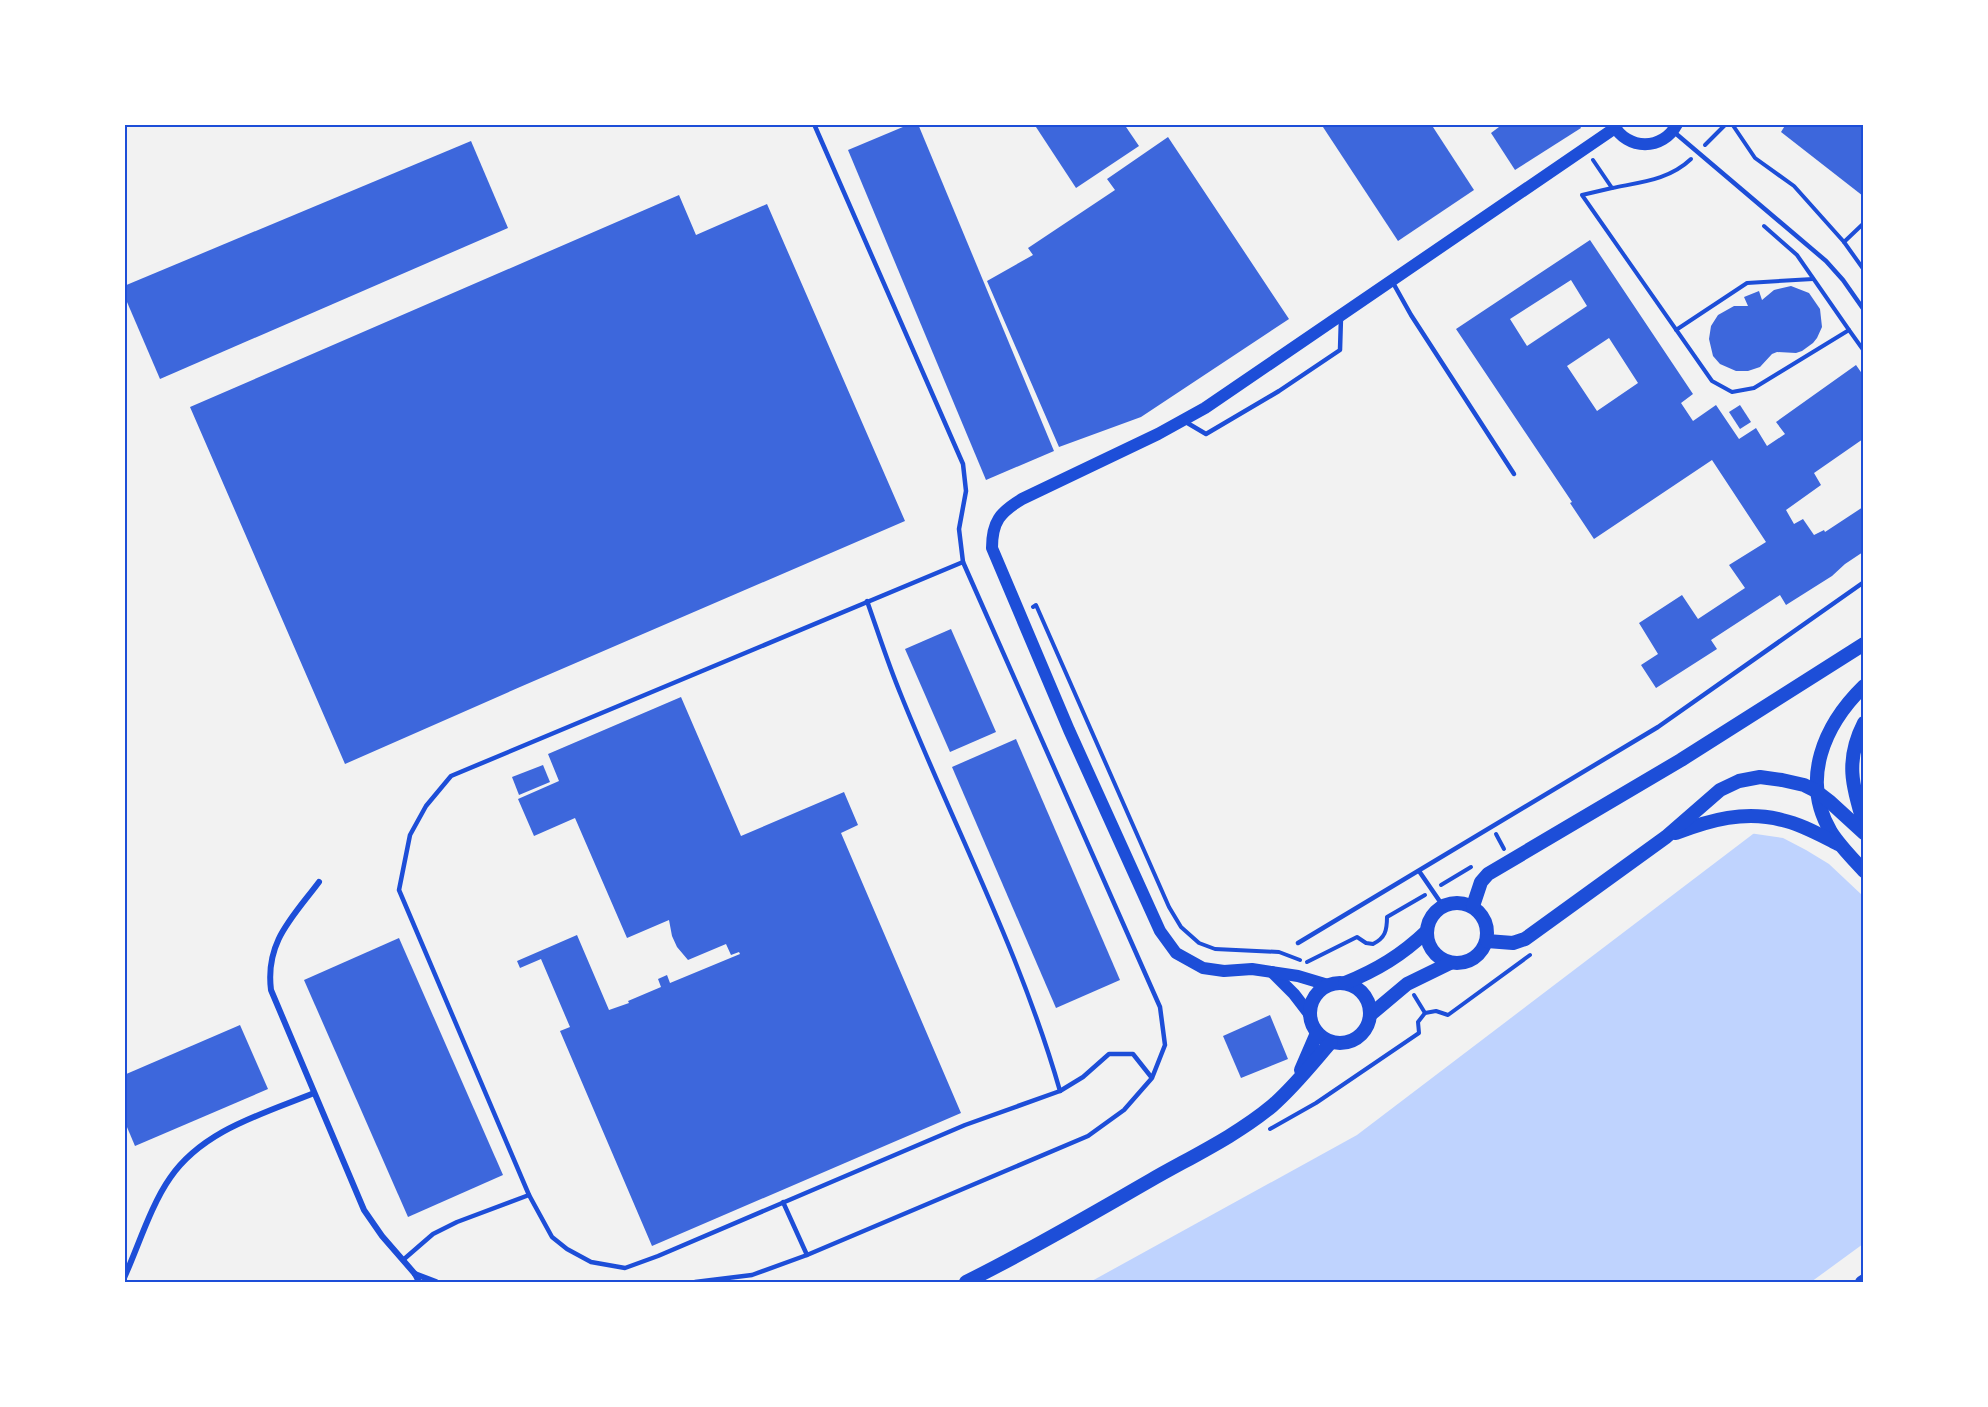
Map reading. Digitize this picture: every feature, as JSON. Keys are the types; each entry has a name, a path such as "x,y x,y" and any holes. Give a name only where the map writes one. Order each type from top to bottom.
{"main road":[{"path":"1427,931 1409,949 1371,972 1346,983 1328,985 1298,976 1252,969 1224,972 1203,968 1176,953 1160,932 1068,730 1018,613 992,548 992,535 996,521 1007,508 1022,499 1184,421 1205,408 1614,126 1624,138 1636,144 1650,145 1663,140 1675,128"},
{"path":"1473,906 1481,882 1488,874 1681,760 1863,644"},
{"path":"1863,686 1834,721 1821,750 1816,774 1810,788 1824,819 1840,845 1863,871"},
{"path":"1863,723 1851,763 1852,780 1863,824"},
{"path":"1487,941 1513,943 1525,939 1666,837 1719,790 1739,781 1760,777 1810,788 1829,801 1863,833"},
{"path":"1666,837 1698,824 1722,818 1767,817 1796,824 1840,845"},
{"path":"1370,1015 1407,984 1450,963 1460,963 1477,957 1483,950 1488,932 1486,922 1481,912 1463,902 1443,906 1434,912 1429,921 1428,942 1440,958 1450,963"},
{"path":"1272,972 1294,994 1310,1015"},
{"path":"1328,985 1320,990 1310,1005 1311,1023 1317,1033 1331,1042 1340,1043 1357,1038 1364,1032 1370,1015 1370,1007 1361,991 1346,983"},
{"path":"1296,1083 1317,1033"},
{"path":"966,1282 1012,1260 1234,1132 1272,1106 1296,1083 1331,1042"}],"street":[{"path":"319,882 282,933 270,961 271,990 364,1210 419,1282"},
{"path":"124,1278 157,1201 184,1161 220,1133 314,1093"},
{"path":"415,1274 436,1282"}],"lane":[{"path":"695,1282 752,1275 807,1255 1088,1136 1124,1110 1152,1078 1165,1045 1160,1007 963,562 959,528 966,491 963,464 814,124"},
{"path":"1675,128 1697,152 1826,261 1843,280 1863,310"},
{"path":"1391,280 1411,315 1514,474"},
{"path":"1184,421 1206,434 1280,391 1340,350 1341,315"},
{"path":"963,562 451,776 426,806 410,835 399,890 529,1195 552,1237 567,1249 591,1262 625,1268 658,1256 965,1125 1060,1091 1083,1077 1109,1053 1133,1054 1152,1078"},
{"path":"1298,943 1658,727 1863,582"},
{"path":"867,601 900,693 1014,957 1046,1044 1060,1091"},
{"path":"1419,871 1443,906"},
{"path":"403,1260 433,1234 457,1222 529,1195"},
{"path":"783,1202 807,1255"}],"path":[{"path":"1726,124 1680,169 1657,179 1581,195 1712,381 1732,392 1754,388 1849,330"},
{"path":"1732,124 1755,158 1794,186 1844,242 1863,270"},
{"path":"1585,148 1612,188"},
{"path":"1690,160 1699,168"},
{"path":"1761,223 1797,255 1863,351"},
{"path":"1844,242 1863,223"},
{"path":"1676,330 1747,283 1813,279"},
{"path":"1018,613 1036,605 1169,907 1180,927 1199,943 1215,949 1279,952 1308,963 1357,937 1366,943 1373,944 1380,940 1387,928 1387,917 1473,866"},
{"path":"1494,854 1504,848 1498,839"},
{"path":"1267,1132 1316,1103 1419,1033 1418,1022 1425,1012 1436,1011 1448,1015 1535,952"}],"water":[{"path":"1863,739 1863,1244 1811,1282 1090,1282 1357,1135 1753,834"}],"pier":[{"path":"1864,736 1863,896 1829,864 1806,850 1783,838 1749,833"}],"building":[{"path":"910,124 918,124 1054,451 986,480 848,150"},
{"path":"1034,124 1124,124 1139,146 1076,188"},
{"path":"1321,124 1431,124 1474,190 1398,241"},
{"path":"1503,124 1579,124 1581,128 1515,170 1491,133"},
{"path":"1786,124 1863,124 1863,196 1781,132"},
{"path":"1168,137 1289,319 1141,417 1059,447 987,281 1033,255 1028,248 1115,190 1107,179"},
{"path":"471,141 508,228 160,379 124,295 124,286"},
{"path":"679,195 696,235 767,204 905,521 345,764 190,407"},
{"path":"1590,240 1693,394 1681,403 1693,421 1716,405 1739,439 1756,428 1767,446 1785,434 1776,422 1856,365 1863,375 1863,439 1814,473 1821,485 1786,510 1794,524 1803,519 1814,535 1824,530 1825,532 1863,507 1863,552 1832,576 1786,605 1780,595 1711,640 1717,649 1656,688 1641,665 1658,654 1639,623 1682,595 1698,619 1745,588 1729,565 1766,542 1712,460 1594,539 1570,503 1572,502 1456,329","holes":["1571,280 1587,306 1527,346 1510,319","1609,338 1638,383 1597,411 1567,366"]},
{"path":"1791,286 1809,293 1820,309 1822,327 1813,343 1796,353 1772,354 1760,367 1748,371 1736,371 1720,364 1713,356 1709,339 1711,326 1718,315 1734,306 1748,306 1744,297 1759,291 1762,300 1774,290"},
{"path":"1740,405 1751,422 1740,429 1729,412"},
{"path":"951,629 996,732 950,752 905,649"},
{"path":"681,697 741,836 844,792 858,825 841,833 961,1113 652,1246 560,1031 570,1027 541,959 520,968 517,961 577,935 609,1010 661,987 658,979 667,975 670,983 740,954 739,952 731,955 726,944 688,960 677,947 669,920 627,938 575,818 534,836 518,799 559,781 548,754"},
{"path":"1016,739 1120,980 1056,1008 952,767"},
{"path":"543,765 550,782 519,795 512,777"},
{"path":"399,938 503,1175 408,1217 304,980"},
{"path":"1270,1015 1288,1059 1241,1078 1223,1036"},
{"path":"240,1025 268,1089 135,1146 124,1120 124,1075"}]}
